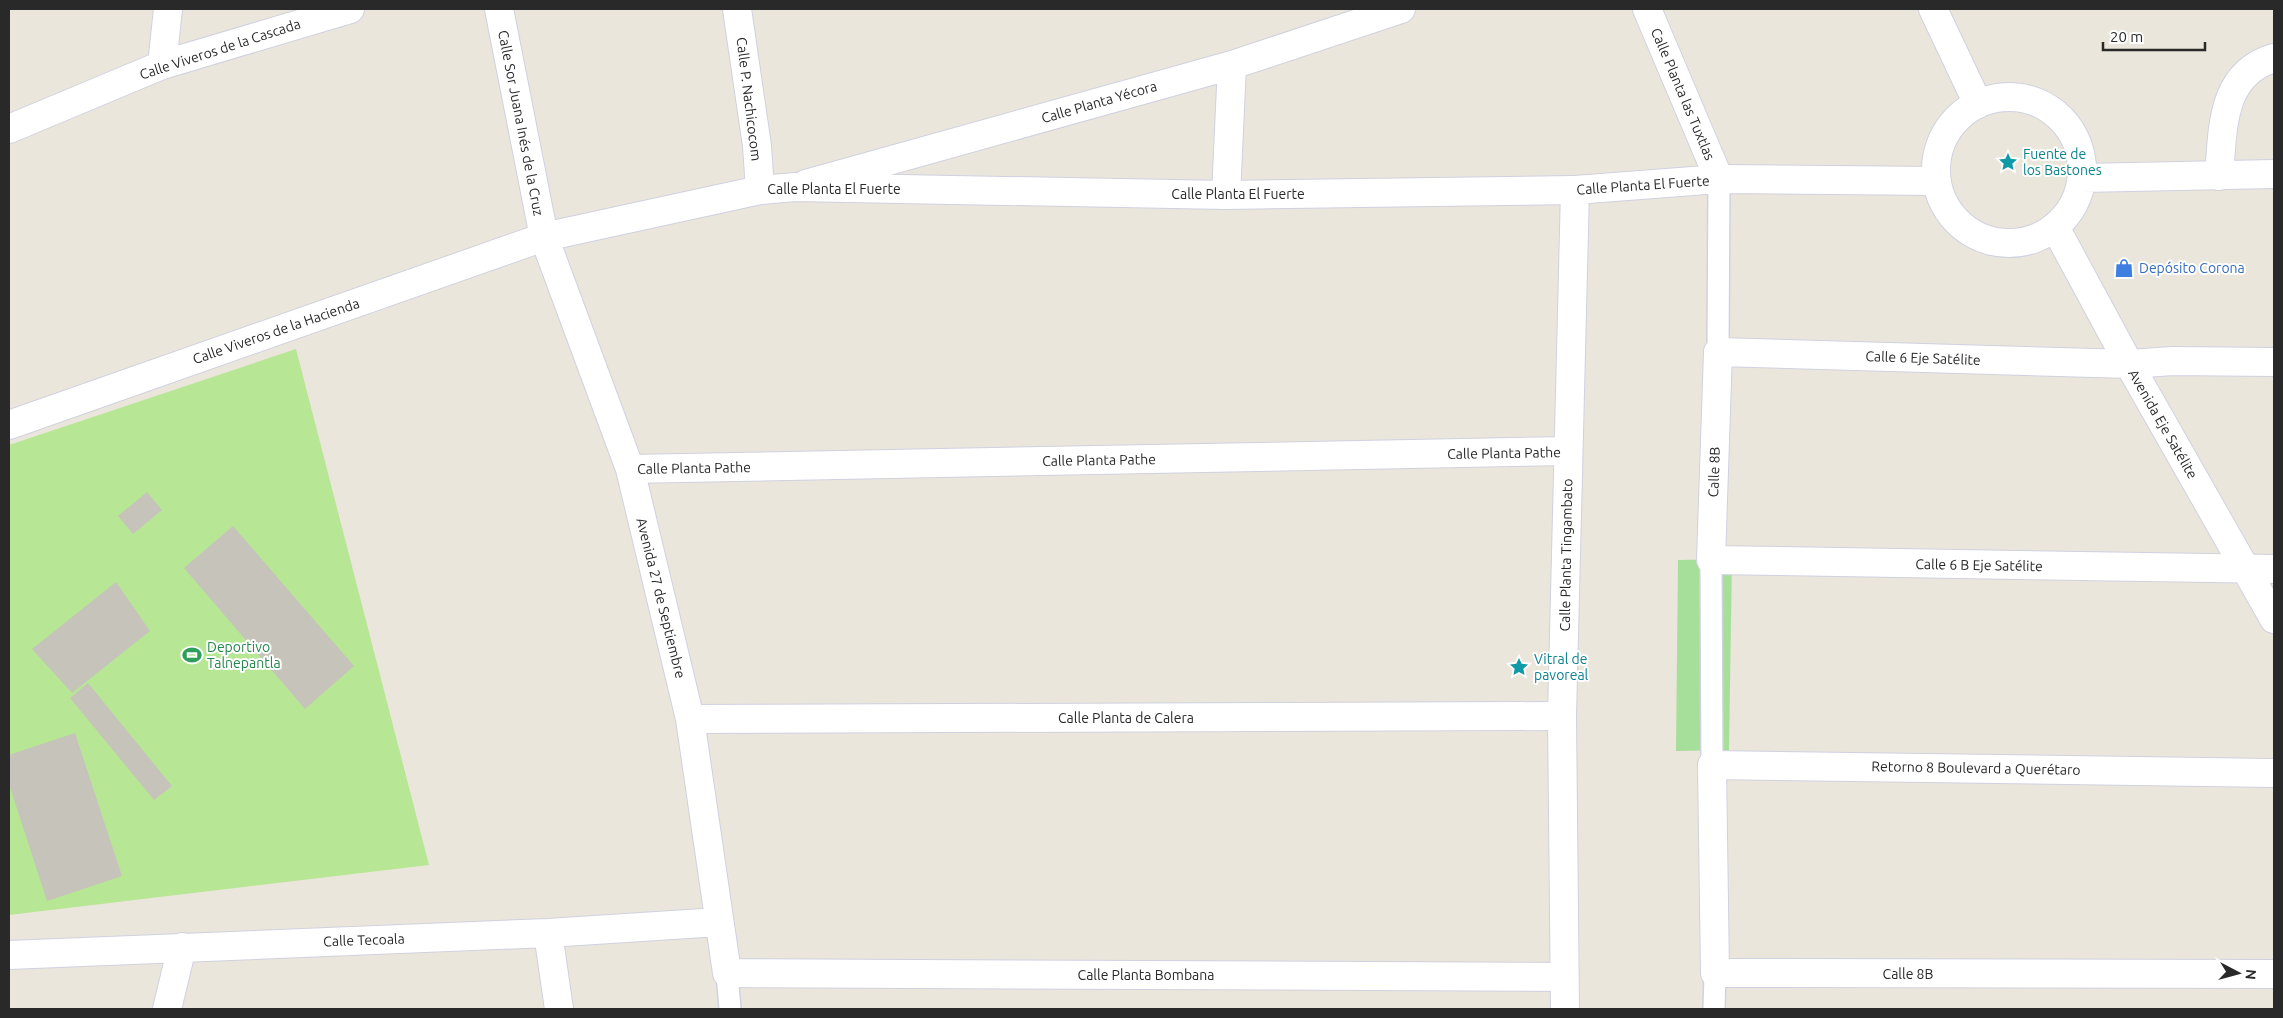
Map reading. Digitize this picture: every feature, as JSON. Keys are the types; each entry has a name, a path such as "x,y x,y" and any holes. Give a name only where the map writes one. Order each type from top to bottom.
{"street":[{"path":"162,65 168,9"},
{"name":"Calle Viveros de la Cascada","path":"9,129 162,65 350,9"},
{"name":"Calle Sor Juana Inés de la Cruz","path":"498,9 544,237"},
{"name":"Calle P. Nachicocom","path":"737,9 757,146 760,190"},
{"name":"Calle Planta Yécora","path":"795,187 1232,65 1401,9"},
{"name":"Calle Planta las Tuxtlas","path":"1647,9 1719,179"},
{"path":"1933,9 1978,104"},
{"path":"2220,176 2224,115 2236,85 2261,62 2274,58"},
{"path":"1226,196 1232,65"},
{"path":"2016,97 2034,101 2051,111 2065,124 2075,140 2081,159 2082,178 2078,196 2068,213 2056,227 2039,237 2021,242 2002,243 1983,239 1966,230 1952,216 1942,200 1936,163 1941,144 1950,128 1963,114 1978,104 1996,98 2016,97"},
{"path":"2082,178 2274,174"},
{"name":"Calle Planta El Fuerte","path":"544,237 760,190 795,187 1226,196 1575,190 1719,179 1938,181"},
{"name":"Calle 8B","path":"1712,765 1711,560 1718,352 1719,179"},
{"name":"Calle Planta Tingambato","path":"1564,1009 1562,716 1575,190"},
{"name":"Avenida Eje Satélite","path":"2056,227 2129,364 2274,619"},
{"name":"Calle Viveros de la Hacienda","path":"9,425 544,237"},
{"name":"Avenida 27 de Septiembre","path":"544,237 630,469 690,719 727,973"},
{"name":"Calle 6 Eje Satélite","path":"1718,352 2129,364 2173,361 2274,362"},
{"name":"Calle Planta Pathe","path":"630,469 1568,451"},
{"name":"Calle 6 B Eje Satélite","path":"1711,560 2274,569"},
{"name":"Calle Planta de Calera","path":"690,719 1562,716"},
{"path":"1712,765 1714,1009"},
{"name":"Retorno 8 Boulevard a Querétaro","path":"1712,765 2274,773"},
{"name":"Calle Tecoala","path":"9,955 548,933 719,922"},
{"path":"548,933 559,1009"},
{"path":"167,1009 182,947"},
{"path":"727,973 730,1009"},
{"name":"Calle Planta Bombana","path":"727,973 1564,977"},
{"name":"Calle 8B","path":"1715,973 2274,974"}],"green space":[{"name":"Deportivo Talnepantla","path":"296,349 429,865 9,915 9,445"},
{"path":"1732,559 1729,750 1676,751 1678,560"}],"building":[{"path":"147,492 162,510 133,534 118,516"},
{"path":"233,526 354,666 305,709 184,568"},
{"path":"116,582 150,631 72,693 32,649"},
{"path":"88,683 172,786 154,800 70,698"},
{"path":"75,733 122,876 47,901 9,784 9,755"}],"place":[{"name":"Fuente de los Bastones","path":"2008,162"},
{"name":"Depósito Corona","path":"2124,268"},
{"name":"Deportivo Talnepantla","path":"192,655"},
{"name":"Vitral de pavoreal","path":"1519,667"}]}
